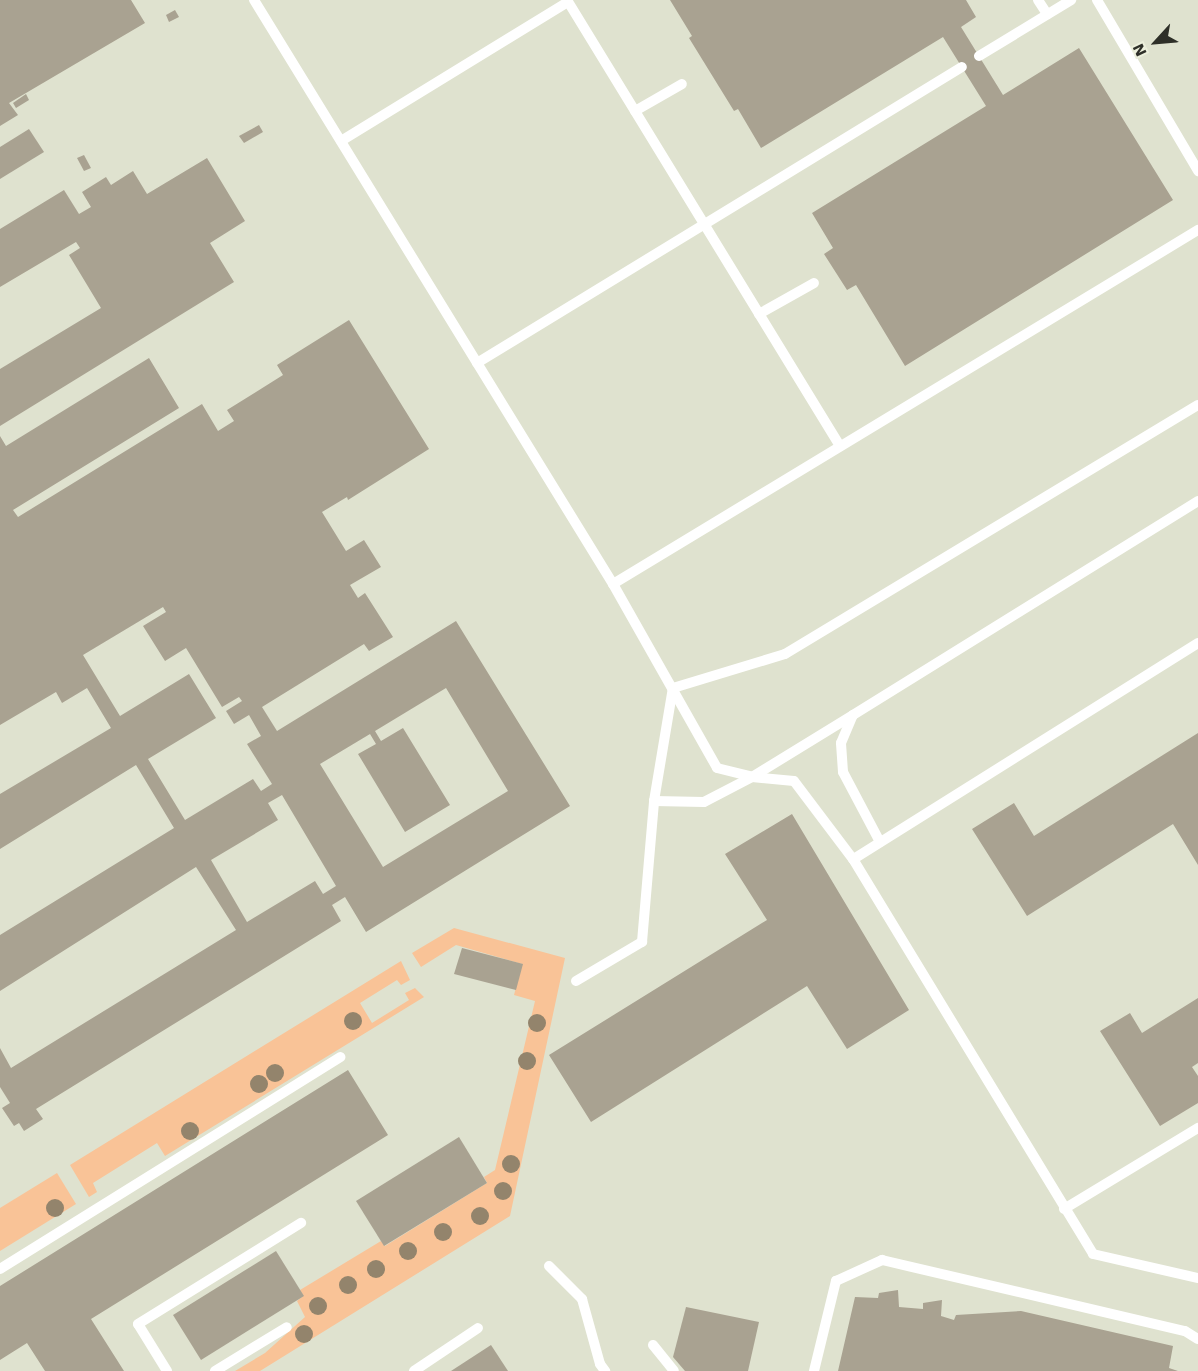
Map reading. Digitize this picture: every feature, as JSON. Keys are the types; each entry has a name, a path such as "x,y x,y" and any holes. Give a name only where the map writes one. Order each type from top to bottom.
{"lane":[{"path":"254,0 613,584 717,768 752,777 794,781 853,859 1093,1254 1198,1278"},
{"path":"1038,0 1047,14"},
{"path":"979,56 1071,0"},
{"path":"1097,0 1198,171"},
{"path":"341,141 568,1 840,446"},
{"path":"477,363 962,67"},
{"path":"635,111 682,84"},
{"path":"613,584 1198,230"},
{"path":"759,314 814,283"},
{"path":"673,688 785,654 1198,405"},
{"path":"654,801 704,802 752,777 1198,501"},
{"path":"853,859 1198,643"},
{"path":"576,981 642,942 654,801 673,688"},
{"path":"853,715 841,743 843,772 880,842"},
{"path":"0,1269 340,1057"},
{"path":"1064,1209 1198,1128"},
{"path":"167,1371 138,1324 301,1222"},
{"path":"814,1371 836,1281 882,1260 1185,1331 1198,1339"},
{"path":"549,1266 582,1299 600,1364 605,1371"},
{"path":"215,1371 287,1326"},
{"path":"414,1371 478,1328"},
{"path":"653,1345 674,1371"}],"shaded area":[{"path":"454,928 565,958 510,1216 260,1371 235,1371 265,1353 305,1317 297,1301 303,1296 300,1290 381,1241 385,1246 487,1183 484,1177 495,1170 535,1001 514,995 522,964 456,945 421,967 412,953"},
{"path":"401,961 410,980 401,985 397,980 360,1003 372,1023 409,1000 405,993 415,988 424,997 165,1156 157,1143 93,1183 97,1192 89,1197 70,1165"},
{"path":"57,1173 76,1204 0,1251 0,1208"}],"building":[{"path":"0,0 131,0 145,23 9,103 18,115 0,126"},
{"path":"670,0 966,0 976,17 961,27 1003,95 1079,48 1173,200 905,366 856,285 847,290 824,254 833,248 812,213 986,106 943,37 761,148 738,109 734,111 689,38 692,36"},
{"path":"175,10 179,17 169,22 166,15"},
{"path":"26,94 29,100 16,108 13,103"},
{"path":"259,125 263,132 244,143 239,136"},
{"path":"29,129 44,152 0,179 0,147"},
{"path":"84,155 91,168 84,171 77,158"},
{"path":"207,158 245,221 210,243 234,282 0,426 0,369 101,308 69,255 80,248 76,242 0,287 0,229 64,190 79,214 91,207 82,192 106,177 111,185 133,171 147,194"},
{"path":"349,320 429,449 348,500 347,497 322,512 346,551 364,540 381,567 350,585 358,598 365,593 393,637 369,651 364,644 262,707 277,731 456,621 570,806 366,932 345,897 332,905 341,921 36,1109 43,1119 24,1131 19,1123 14,1126 2,1108 10,1103 0,1087 0,1048 11,1068 236,930 196,867 0,991 0,935 174,828 136,765 0,849 0,794 111,728 87,688 62,703 56,692 0,725 0,436 6,446 149,358 179,408 13,510 18,517 202,404 218,431 234,421 227,410 283,375 277,365","holes":["163,607 166,612 143,626 165,661 186,648 222,707 239,697 242,701 226,711 234,724 249,715 261,736 247,744 272,784 261,791 253,779 185,820 148,759 216,718 189,674 120,716 83,655","446,688 508,791 383,867 320,764 370,734 376,744 358,754 405,832 450,805 403,728 381,741 375,731","282,795 336,886 323,894 315,881 247,922 211,860 278,820 268,803"]},
{"path":"1198,733 1198,865 1173,824 1027,916 972,829 1014,803 1034,836"},
{"path":"792,814 909,1010 847,1049 807,986 591,1122 549,1055 767,920 725,854"},
{"path":"462,948 523,964 516,990 454,974"},
{"path":"1198,998 1198,1063 1192,1067 1198,1076 1198,1103 1160,1126 1100,1031 1130,1013 1142,1033"},
{"path":"348,1070 388,1135 91,1319 124,1371 45,1371 27,1343 0,1360 0,1286"},
{"path":"459,1137 487,1183 384,1246 356,1201"},
{"path":"276,1251 304,1296 201,1360 173,1315"},
{"path":"898,1290 899,1307 923,1309 923,1303 942,1300 941,1316 954,1320 956,1315 1021,1311 1173,1346 1169,1368 1178,1371 838,1371 855,1297 878,1298 879,1293"},
{"path":"686,1307 759,1322 748,1371 685,1371 673,1357"},
{"path":"491,1345 508,1371 451,1371"}]}
